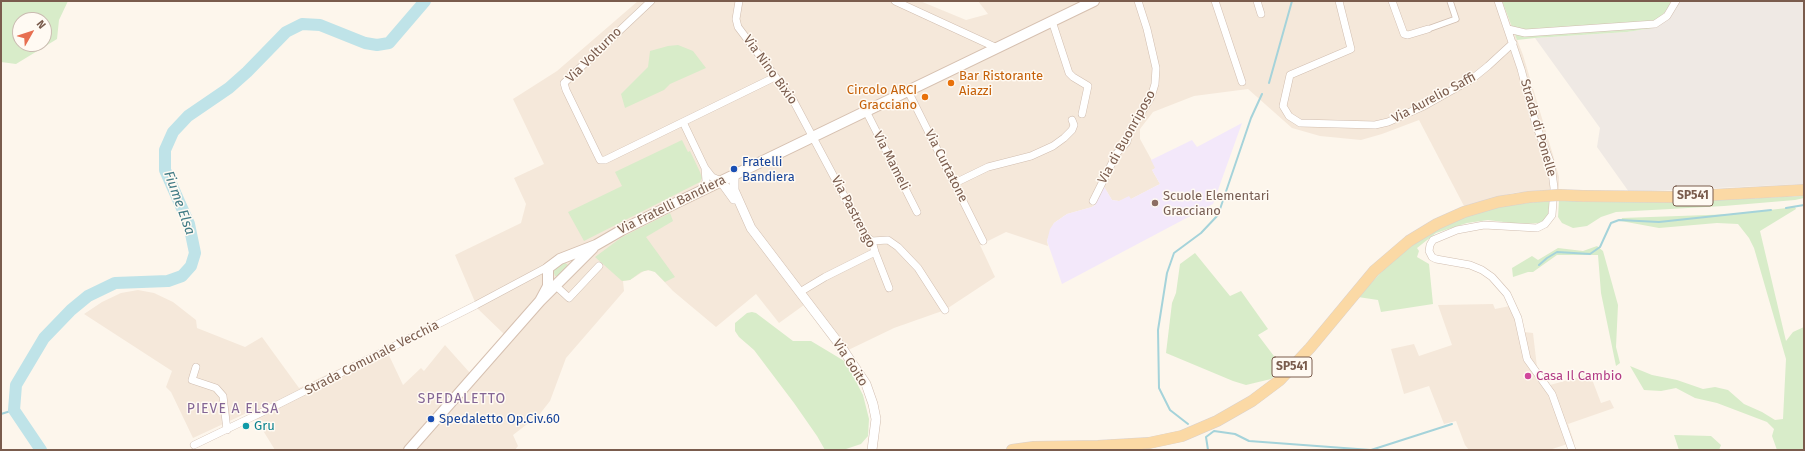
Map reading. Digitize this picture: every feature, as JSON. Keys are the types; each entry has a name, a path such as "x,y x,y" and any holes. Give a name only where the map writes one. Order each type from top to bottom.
{"main road":[{"name":"Via Fratelli Bandiera","path":"540,301 548,286 548,270 565,257 596,245 622,230 721,181 1094,1"},
{"name":"SP541","path":"1012,450 1034,447 1107,446 1155,442 1182,436 1217,421 1252,401 1280,380 1310,348 1374,271 1402,246 1437,224 1464,212 1498,202 1528,197 1559,195 1675,197 1804,190"},
{"name":"Via Fratelli Bandiera","path":"408,450 540,301 596,245"},
{"path":"565,257 572,262 573,267"},
{"path":"548,270 554,281 558,284"}],"street":[{"name":"Via Volturno","path":"651,1 564,83 601,161 683,122"},
{"name":"Via Nino Bixio","path":"739,1 736,16 738,27 790,96 814,137"},
{"path":"895,1 997,48"},
{"name":"Via di Buonriposo","path":"1093,201 1117,153 1127,142 1129,133 1151,97 1156,84 1156,68 1147,29 1138,1"},
{"path":"1216,1 1242,82"},
{"path":"1257,1 1261,14"},
{"name":"Via Aurelio Saffi","path":"1339,1 1351,49 1290,76 1283,106 1289,116 1300,123 1375,125 1388,122 1424,106 1472,79 1513,43"},
{"path":"1392,1 1404,34 1408,35 1456,19 1450,1"},
{"name":"Strada di Ponelle","path":"1498,1 1513,43 1536,125 1550,164 1554,188 1551,217 1545,224 1536,228 1488,224 1456,230 1433,240 1429,251 1432,257 1436,259 1470,265 1482,270 1492,277 1508,294 1518,318 1527,359 1552,394 1572,450"},
{"path":"1508,29 1525,33 1653,24 1659,22 1667,16 1676,1"},
{"path":"1052,21 1069,72 1073,77 1088,86 1082,114"},
{"path":"721,181 712,177 705,168 683,122 775,77"},
{"name":"Via Curtatone","path":"908,91 983,241"},
{"name":"Via Mameli","path":"866,111 917,212"},
{"path":"955,183 988,167 1034,155 1053,146 1072,130 1074,125 1072,120"},
{"name":"Via Pastrengo","path":"814,137 865,235 872,241 874,252 889,288"},
{"path":"704,190 706,181 705,168"},
{"name":"Via Goito","path":"734,175 734,187 740,206 751,228 851,360 866,384 873,404 876,419 871,447"},
{"name":"Via Goito","path":"721,181 740,206"},
{"path":"872,241 888,240 896,244 918,268 945,310"},
{"path":"800,292 825,277 874,252"},
{"path":"558,284 569,298 599,266"},
{"name":"Strada Comunale Vecchia","path":"194,445 548,270"},
{"path":"196,367 192,380 213,387 223,396 227,430"}],"shaded area":[{"path":"638,1 920,1 966,20 988,14 978,1 1502,1 1523,55 1559,177 1559,189 1513,193 1464,206 1419,120 1361,140 1320,136 1292,128 1248,89 1194,96 1153,112 1140,129 1140,139 1156,168 1152,170 1160,184 1131,199 1119,201 1112,200 1103,185 1095,204 1092,207 1067,214 1054,223 1047,241 1048,246 1006,232 980,245 995,277 945,310 894,328 840,354 804,305 779,323 756,294 716,327 673,291 655,272 651,270 644,271 630,280 623,281 624,291 566,358 550,401 539,415 513,435 518,446 515,450 275,450 251,411 193,438 171,392 166,387 172,371 84,314 102,302 121,293 138,290 154,293 173,302 196,320 197,328 245,347 262,337 299,388 385,347 403,385 421,368 424,371 445,345 470,373 505,335 478,309 455,255 521,223 526,204 514,178 544,164 513,99 557,71"},
{"path":"1671,1 1804,1 1804,184 1629,192 1597,147 1600,128 1535,38 1627,32 1653,28"},
{"name":"Scuole Elementari Gracciano","path":"1242,123 1213,204 1062,284 1047,241 1050,229 1054,223 1067,214 1095,205 1103,185 1112,200 1119,201 1129,196 1131,199 1160,184 1152,170 1155,168 1151,160 1192,140 1197,147"},
{"path":"1493,304 1495,309 1510,306 1524,332 1533,333 1537,367 1550,385 1590,374 1601,403 1610,400 1614,408 1568,424 1574,442 1549,450 1469,450 1465,445 1456,421 1444,424 1429,386 1404,394 1391,349 1414,344 1419,356 1452,345 1438,305"}],"green space":[{"path":"1,1 68,1 59,20 57,39 52,42 52,12 12,12 12,52 36,52 16,64 1,62"},
{"path":"1502,1 1671,1 1653,28 1627,32 1517,40"},
{"path":"678,45 693,51 706,68 670,84 664,90 625,108 621,94 648,67 650,51"},
{"path":"682,140 688,152 690,151 700,172 702,178 700,182 584,241 568,212 622,186 615,172"},
{"path":"1804,196 1804,198 1795,200 1724,206 1616,212 1601,217 1587,226 1573,228 1562,223 1558,217 1559,200 1672,202"},
{"path":"1550,200 1548,214 1545,220 1540,223 1519,224 1488,220 1467,223 1436,233 1417,248 1419,251 1417,257 1429,264 1433,304 1381,312 1378,300 1358,297 1386,267 1404,251 1434,231 1456,220 1497,207"},
{"path":"1795,207 1796,209 1760,231 1786,341 1793,332 1804,327 1804,450 1777,450 1772,436 1774,429 1767,422 1717,403 1695,398 1676,388 1661,391 1644,390 1630,366 1652,375 1677,380 1703,389 1715,387 1728,390 1744,404 1775,420 1783,419 1786,359 1754,248 1749,238 1738,224 1717,223 1659,228 1621,221 1622,218 1736,214"},
{"path":"670,213 673,221 646,237 675,277 665,282 655,272 648,270 641,272 630,280 622,281 595,257 622,237"},
{"path":"1597,246 1603,251 1618,305 1616,347 1620,363 1616,366 1601,293 1598,255 1557,255 1533,272 1528,272 1513,277 1512,268 1532,256 1538,260 1558,248 1583,251"},
{"path":"1195,253 1230,296 1241,291 1268,329 1258,335 1283,368 1271,379 1246,385 1166,353 1172,303 1176,293 1180,264"},
{"path":"564,262 568,265 568,267 558,276 555,276 553,270"},
{"path":"747,313 756,313 793,341 811,341 846,362 863,395 869,419 868,436 861,444 843,450 825,450 794,403 754,350 739,337 735,331 735,323"},
{"path":"1674,435 1711,436 1721,445 1719,450 1679,450"}],"waterway":[{"name":"Fiume Elsa","path":"41,450 14,410 16,385 44,338 71,310 88,296 115,283 168,281 182,276 191,266 195,253 189,224 165,170 165,150 173,132 188,116 229,88 247,72 286,32 302,24 320,25 365,43 377,45 389,43 425,1"},
{"path":"1269,83 1292,1"},
{"path":"1188,424 1170,410 1159,388 1158,330 1167,273 1174,253 1201,233 1218,215 1251,118 1262,94"},
{"path":"1786,208 1804,205"},
{"path":"1539,265 1557,252 1590,254 1600,247 1611,223 1619,220 1659,222 1771,210"},
{"path":"1,414 14,410"},
{"path":"1208,450 1206,437 1214,431 1235,434 1249,441 1371,450 1452,424"}],"place":[{"name":"Bar Ristorante Aiazzi","path":"951,83"},
{"name":"Circolo ARCI Gracciano","path":"925,97"},
{"name":"Fratelli Bandiera","path":"734,169"},
{"name":"Scuole Elementari Gracciano","path":"1155,203"},
{"name":"Casa Il Cambio","path":"1528,376"},
{"name":"Spedaletto Op.Civ.60","path":"431,419"},
{"name":"Gru","path":"246,426"}],"district":[{"name":"SPEDALETTO","path":"462,399"},
{"name":"PIEVE A ELSA","path":"233,409"}]}
